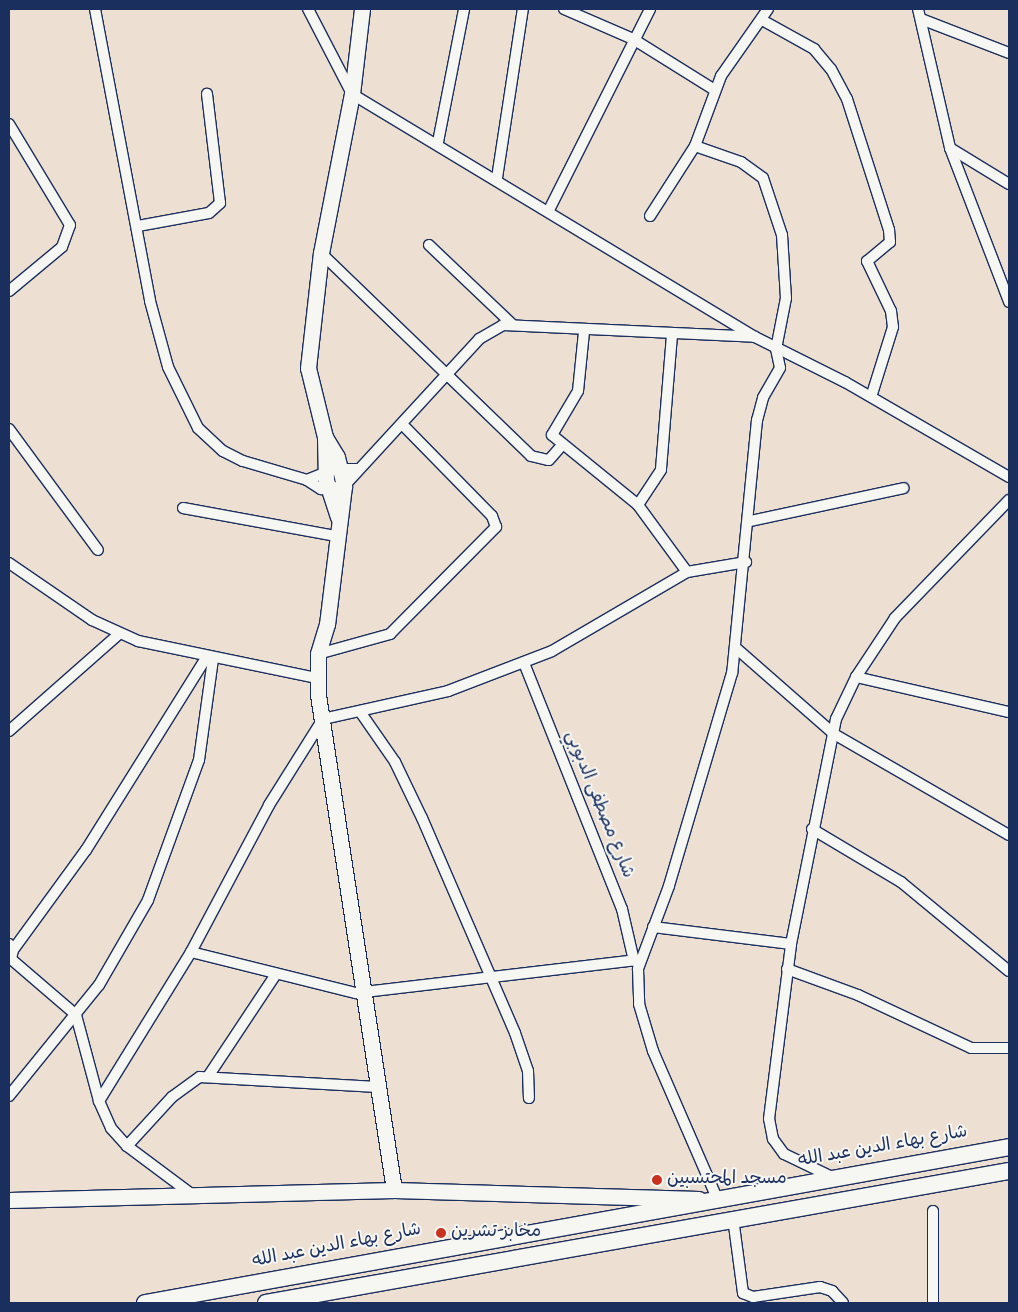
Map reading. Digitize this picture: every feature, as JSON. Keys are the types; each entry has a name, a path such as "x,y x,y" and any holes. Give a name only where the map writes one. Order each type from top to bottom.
{"main road":[{"name":"شارع بهاء الدين عبد الله","path":"145,1303 832,1177 1009,1147"},
{"path":"266,1303 732,1218 1009,1171"}],"street":[{"path":"95,9 168,367 198,428 218,447 243,461 307,480 329,491 344,486 357,469 403,425 444,376 486,332 512,325 584,332 755,337"},
{"path":"308,9 352,94 438,142 755,337 871,397 1009,477"},
{"path":"362,9 352,94 321,253 308,368 325,437 341,468 344,486 338,517 327,624 318,654 318,678 322,719 394,1190"},
{"path":"438,142 464,9"},
{"path":"497,178 523,9"},
{"path":"564,9 633,39 714,90"},
{"path":"549,210 633,39 650,9"},
{"path":"650,216 695,146 714,90 768,9"},
{"path":"919,14 1009,53"},
{"path":"919,14 950,148 1009,302"},
{"path":"762,20 814,49 831,69 847,99 889,230 890,242 867,261 891,311 893,327 871,397"},
{"path":"138,226 209,212 220,203 207,94"},
{"path":"9,124 70,224 62,247 9,290"},
{"path":"12,1196 96,1200 394,1190 713,1199 650,1042 639,1004 637,960 653,927 717,730 736,648 750,521 757,420 763,398 780,368 776,349 785,280 782,235 767,186 749,166 695,146"},
{"path":"950,148 1009,184"},
{"path":"430,245 512,325"},
{"path":"321,253 444,376 531,456 549,460 561,446"},
{"path":"584,332 575,399 552,430 561,446 638,505 687,572"},
{"path":"638,505 661,470 672,335"},
{"path":"318,654 390,634 496,527 492,516 403,425"},
{"path":"9,430 98,550"},
{"path":"325,437 325,471 329,491 338,517"},
{"path":"307,480 325,471 341,468 357,469"},
{"path":"750,521 904,488"},
{"path":"832,1177 784,1154 770,1129 791,944 812,829 836,718 856,677 905,606 1006,511 1009,500"},
{"path":"183,508 336,536"},
{"path":"99,1101 191,952 269,805 322,719 361,713 448,691 524,663 610,620 687,572 746,562"},
{"path":"9,563 119,634 209,658 318,678"},
{"path":"9,732 119,634"},
{"path":"736,648 834,734 1009,835"},
{"path":"195,1196 127,1146 111,1128 99,1101 76,1015 11,959 11,947 96,836 209,658"},
{"path":"9,1096 76,1015 109,970 152,891 199,760 209,658"},
{"name":"شارع مصطفى الدبوبي","path":"524,663 622,909 637,960"},
{"path":"856,677 1009,712"},
{"path":"361,713 408,787 523,1054 529,1098"},
{"path":"812,829 901,882 1009,971"},
{"path":"653,927 791,944"},
{"path":"191,952 332,991 364,992 637,960"},
{"path":"787,969 858,995 971,1048 1009,1048"},
{"path":"209,1075 276,974"},
{"path":"127,1146 182,1086 209,1075 377,1087"},
{"path":"932,1303 933,1211"},
{"path":"732,1218 743,1293 753,1297 820,1287 832,1291 843,1303"}],"place":[{"name":"مسجد المحتسبين","path":"657,1180"},
{"name":"مخابز تشرين","path":"441,1233"}]}
